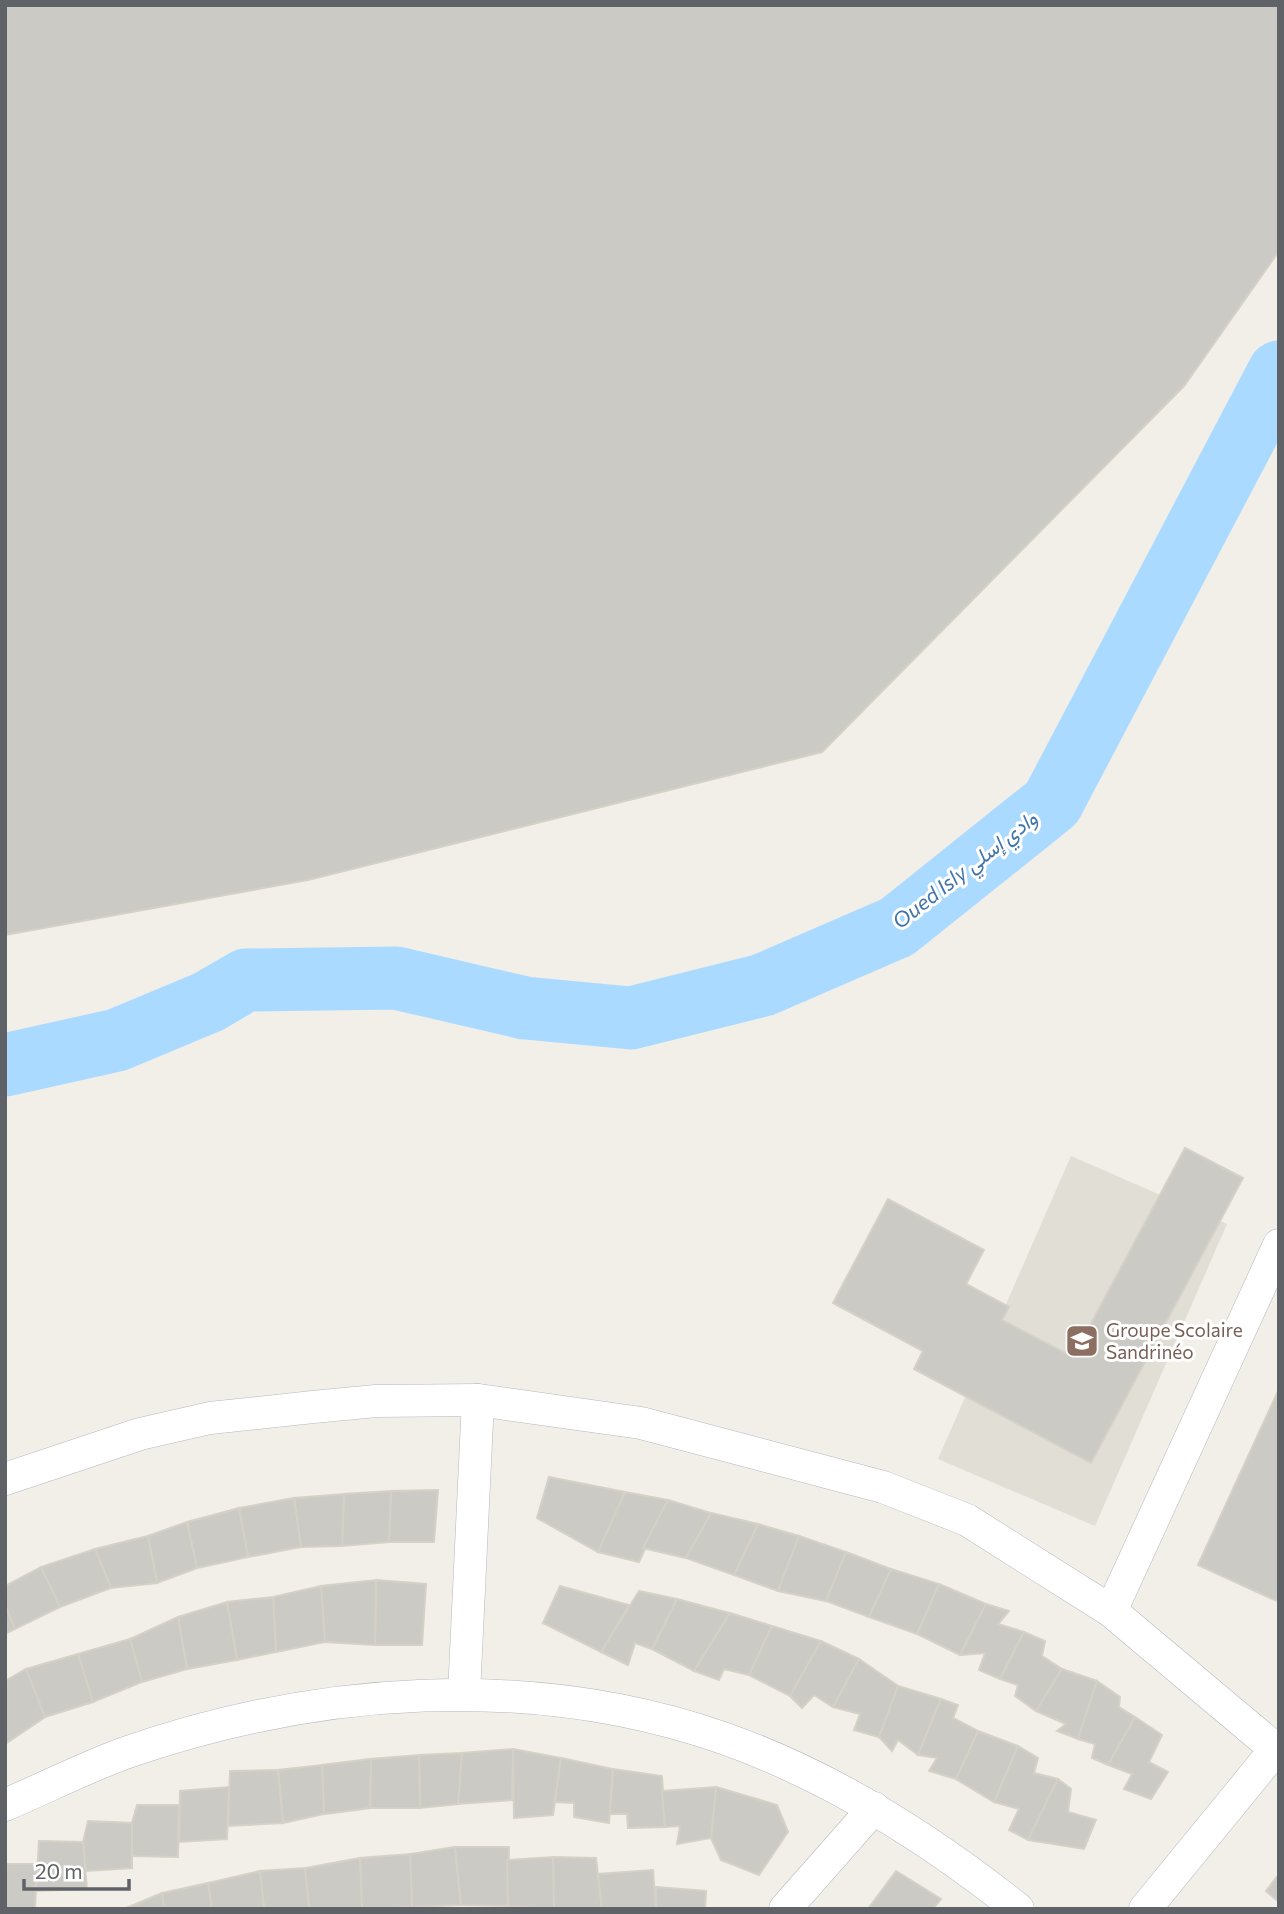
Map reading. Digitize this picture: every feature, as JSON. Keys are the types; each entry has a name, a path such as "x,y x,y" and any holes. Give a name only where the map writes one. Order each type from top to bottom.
{"street":[{"path":"1111,1611 1279,1245"},
{"path":"464,1694 478,1400"},
{"path":"5,1479 140,1434 210,1418 376,1401 478,1400 641,1423 884,1487 967,1520 1111,1611 1277,1751 1145,1909"},
{"path":"5,1805 125,1753 248,1718 362,1699 464,1694 574,1703 666,1720 761,1754 874,1808 963,1865 1018,1909"},
{"path":"785,1909 874,1808"}],"shaded area":[{"name":"Groupe Scolaire Sandrinéo","path":"1071,1156 1227,1224 1095,1526 938,1459"}],"building":[{"path":"5,5 1279,5 1279,251 1184,386 822,752 308,880 5,935"},
{"path":"1185,1148 1243,1178 1091,1463 914,1369 923,1351 833,1303 888,1199 984,1250 966,1284 1009,1307 1002,1320 1073,1357"},
{"path":"1279,1389 1279,1602 1198,1565"},
{"path":"549,1477 625,1492 598,1552 537,1518"},
{"path":"438,1490 434,1542 389,1542 391,1491"},
{"path":"391,1491 389,1542 342,1546 344,1494"},
{"path":"625,1492 668,1500 639,1562 598,1552"},
{"path":"344,1494 342,1546 301,1547 294,1498"},
{"path":"294,1498 301,1547 248,1557 239,1508"},
{"path":"668,1500 711,1513 686,1558 643,1548"},
{"path":"239,1508 248,1557 197,1568 187,1522"},
{"path":"711,1513 758,1524 734,1575 686,1558"},
{"path":"187,1522 197,1568 157,1583 148,1536"},
{"path":"758,1524 799,1536 778,1591 734,1575"},
{"path":"148,1536 157,1583 111,1588 95,1549"},
{"path":"799,1536 846,1552 826,1601 778,1591"},
{"path":"95,1549 111,1588 60,1607 41,1567"},
{"path":"846,1552 891,1569 869,1617 826,1601"},
{"path":"41,1567 60,1607 15,1629 5,1605 5,1586"},
{"path":"891,1569 939,1584 917,1634 869,1617"},
{"path":"376,1580 426,1584 422,1645 375,1645"},
{"path":"376,1580 375,1645 325,1642 321,1586"},
{"path":"939,1584 986,1604 960,1655 917,1634"},
{"path":"321,1586 325,1642 276,1652 273,1597"},
{"path":"560,1586 629,1605 601,1652 543,1623"},
{"path":"639,1591 677,1599 652,1649 635,1643 628,1665 601,1652"},
{"path":"273,1597 276,1652 237,1660 227,1602"},
{"path":"677,1599 730,1613 694,1671 652,1649"},
{"path":"227,1602 237,1660 187,1669 178,1617"},
{"path":"986,1604 1009,1611 998,1624 1024,1632 1000,1679 979,1670 985,1653 960,1655"},
{"path":"5,1605 15,1629 5,1634"},
{"path":"730,1613 772,1626 749,1675 724,1669 719,1680 694,1671"},
{"path":"178,1617 187,1669 142,1682 130,1639"},
{"path":"772,1626 821,1641 790,1696 749,1675"},
{"path":"1024,1632 1045,1641 1042,1656 1062,1669 1036,1711 1015,1696 1018,1685 1000,1679"},
{"path":"130,1639 142,1682 93,1702 78,1654"},
{"path":"821,1641 859,1659 833,1707 814,1695 802,1708 790,1696"},
{"path":"78,1654 93,1702 45,1717 26,1669"},
{"path":"859,1659 898,1686 879,1737 854,1730 860,1714 833,1707"},
{"path":"26,1669 45,1717 5,1744 5,1681"},
{"path":"1062,1669 1097,1681 1078,1739 1057,1731 1066,1724 1036,1711"},
{"path":"1097,1681 1120,1697 1119,1707 1135,1717 1108,1765 1092,1758 1095,1744 1078,1739"},
{"path":"898,1686 941,1699 918,1755 898,1740 892,1751 879,1737"},
{"path":"941,1699 958,1705 953,1718 978,1731 956,1779 929,1771 937,1758 918,1755"},
{"path":"1135,1717 1162,1735 1149,1762 1168,1772 1151,1799 1124,1789 1132,1774 1108,1765"},
{"path":"978,1731 1018,1746 994,1802 956,1779"},
{"path":"1018,1746 1038,1758 1034,1773 1058,1779 1028,1840 1009,1830 1019,1809 994,1802"},
{"path":"513,1749 512,1800 458,1804 462,1753"},
{"path":"513,1749 561,1758 553,1815 514,1818"},
{"path":"462,1753 458,1804 420,1808 419,1755"},
{"path":"419,1755 420,1808 370,1808 371,1759"},
{"path":"561,1758 613,1769 609,1823 574,1817 574,1803 555,1802"},
{"path":"371,1759 370,1808 324,1814 322,1765"},
{"path":"322,1765 324,1814 283,1823 278,1770"},
{"path":"613,1769 662,1776 665,1827 628,1828 627,1814 610,1814"},
{"path":"278,1770 283,1823 228,1826 230,1771"},
{"path":"1058,1779 1071,1789 1068,1812 1096,1820 1084,1849 1028,1840"},
{"path":"229,1787 227,1839 179,1842 180,1791"},
{"path":"716,1787 777,1805 788,1832 759,1875 721,1860 711,1838"},
{"path":"716,1787 711,1838 677,1844 680,1826 665,1827 662,1791"},
{"path":"137,1805 179,1805 178,1857 132,1856 132,1823"},
{"path":"88,1821 132,1823 132,1868 86,1871 83,1842"},
{"path":"39,1841 83,1842 87,1889 36,1891"},
{"path":"455,1847 461,1905 412,1907 410,1854"},
{"path":"455,1847 509,1847 508,1906 461,1905"},
{"path":"410,1854 412,1907 362,1909 360,1858"},
{"path":"553,1857 596,1858 602,1909 554,1909"},
{"path":"553,1857 554,1909 508,1906 507,1860"},
{"path":"360,1858 362,1909 309,1909 305,1868"},
{"path":"5,1864 37,1864 35,1909 5,1909"},
{"path":"305,1868 309,1909 264,1909 260,1871"},
{"path":"653,1870 656,1909 602,1909 598,1874"},
{"path":"260,1871 264,1909 212,1909 208,1883"},
{"path":"896,1871 941,1899 933,1909 868,1909"},
{"path":"1279,1874 1279,1902 1266,1891"},
{"path":"208,1883 212,1909 164,1909 162,1893"},
{"path":"656,1887 706,1891 705,1909 656,1909"},
{"path":"162,1893 164,1909 124,1909"}],"waterway":[{"name":"Oued Isly وادي إسلي","path":"5,1065 117,1040 208,1002 246,980 396,978 525,1008 631,1018 763,985 897,927 1052,803 1279,372"}],"place":[{"name":"Groupe Scolaire Sandrinéo","path":"1082,1341"}]}
